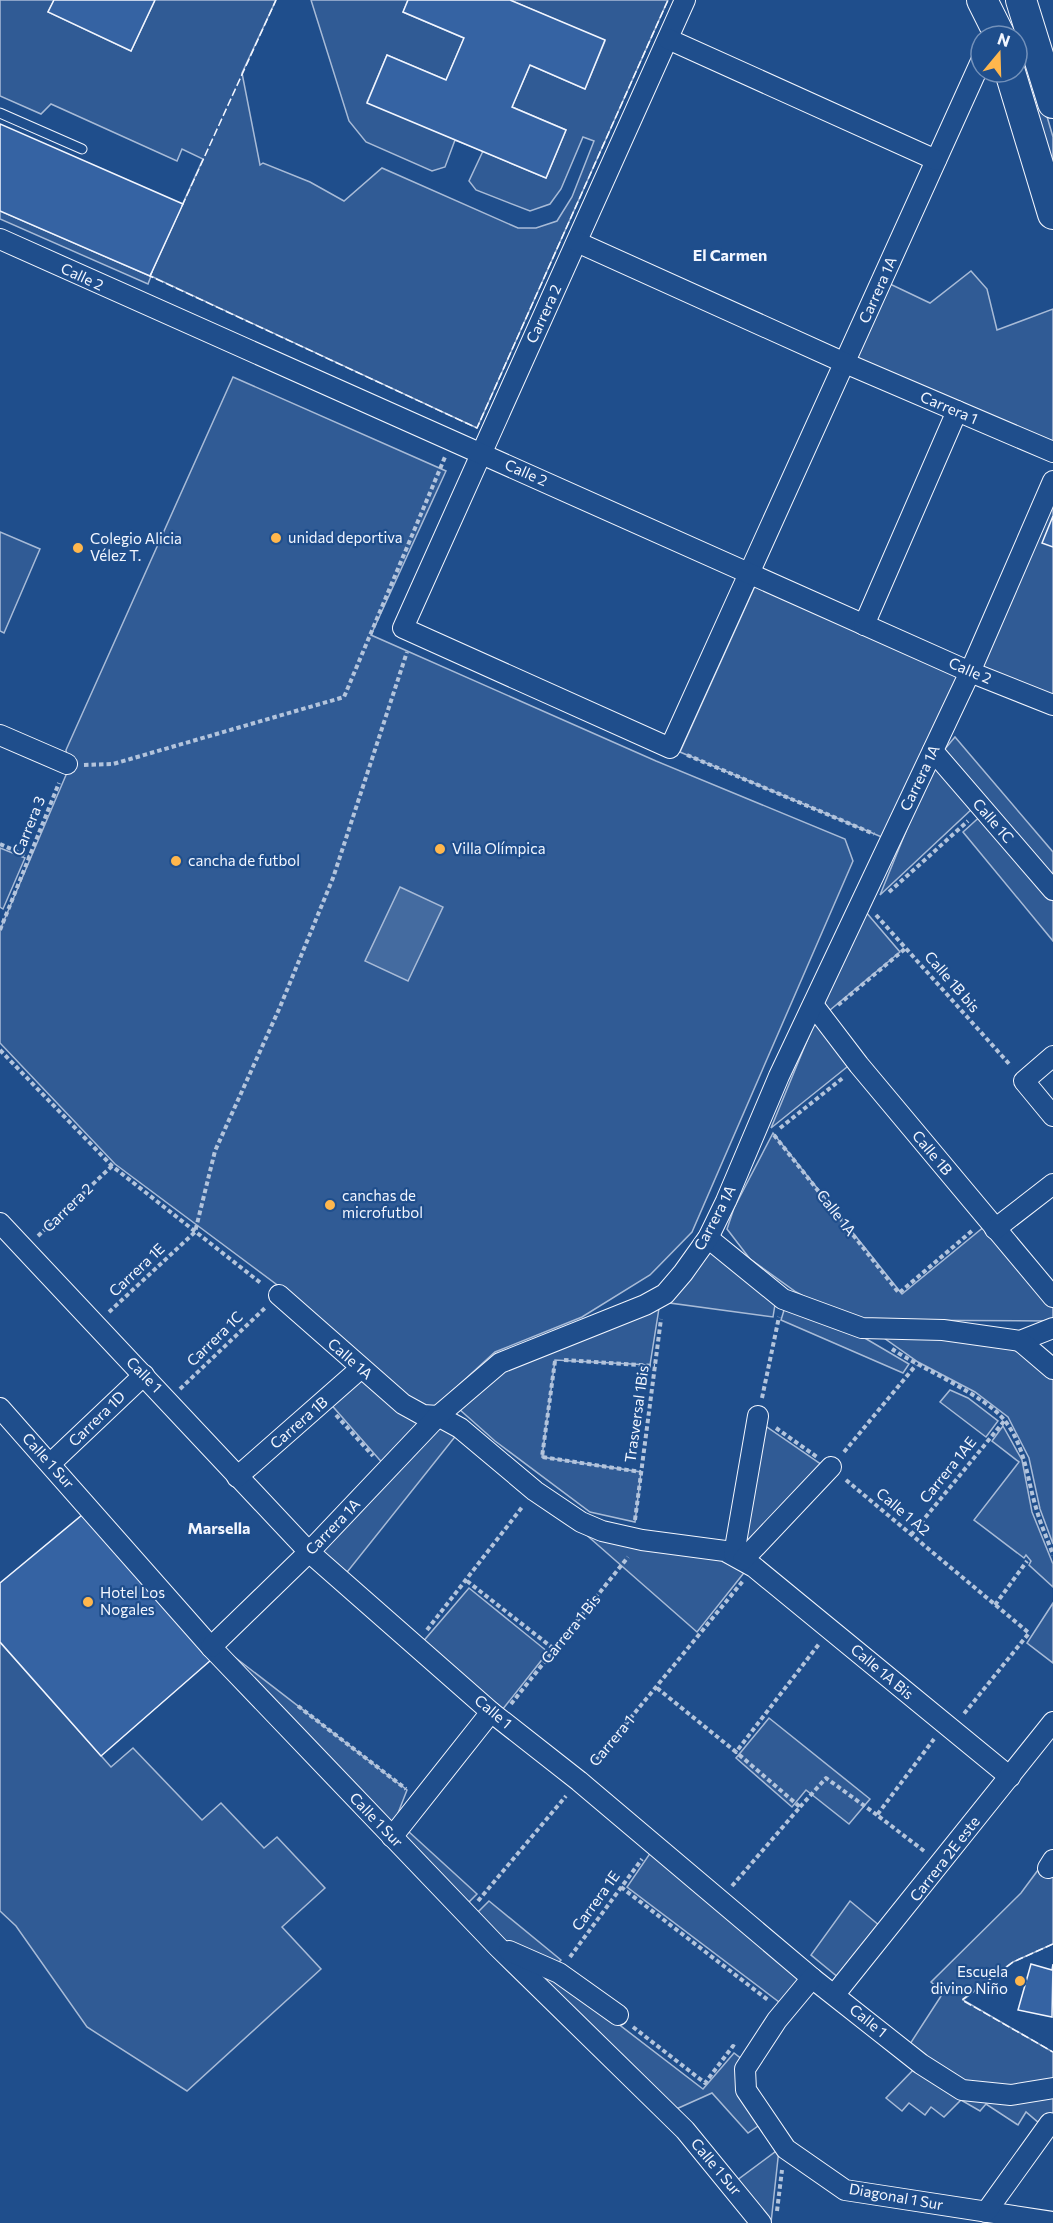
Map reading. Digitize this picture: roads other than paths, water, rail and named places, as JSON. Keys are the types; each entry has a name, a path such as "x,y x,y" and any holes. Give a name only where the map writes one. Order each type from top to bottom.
{"main road":[{"path":"982,0 992,24"},
{"path":"1023,4 1053,103"},
{"path":"1014,84 1053,214"}],"street":[{"name":"Carrera 2","path":"670,748 408,631 480,453 685,0"},
{"path":"1004,24 1023,4"},
{"path":"668,39 936,160"},
{"name":"Carrera 1A","path":"670,748 971,84"},
{"name":"Calle 2","path":"0,239 970,672 1053,705"},
{"name":"Carrera 1","path":"577,242 845,363 1053,452"},
{"path":"864,624 957,411"},
{"path":"970,672 1053,481"},
{"name":"Carrera 1A","path":"211,1647 309,1552 438,1416 500,1363 645,1305 665,1294 708,1238 779,1076 818,1012 866,903 889,840 970,672"},
{"path":"0,735 67,764"},
{"name":"Calle 1C","path":"933,751 1053,890"},
{"name":"Calle 1B","path":"818,1012 990,1224 1053,1297"},
{"path":"1053,1056 1024,1081 1053,1116"},
{"path":"990,1224 1053,1184"},
{"name":"Calle 1","path":"0,1223 309,1552 496,1715 579,1781 812,1978 836,1994 921,2064 962,2090 1011,2095 1053,2088"},
{"path":"708,1238 783,1299 862,1328 943,1330 1020,1341 1053,1328"},
{"name":"Calle 1A","path":"279,1295 360,1369 403,1404 423,1415 438,1416 460,1428 535,1491 581,1522 637,1539 744,1560"},
{"path":"1020,1341 1053,1369"},
{"name":"Carrera 1B","path":"237,1477 360,1369"},
{"name":"Carrera 1D","path":"51,1463 144,1375"},
{"name":"Calle 1 Sur","path":"0,1408 51,1463 211,1647 392,1837 468,1913 498,1947 685,2130 769,2218"},
{"path":"744,1560 758,1416"},
{"path":"744,1560 831,1467"},
{"name":"Calle 1A Bis","path":"744,1560 1010,1777"},
{"path":"392,1837 496,1715"},
{"name":"Carrera 2E este","path":"836,1994 1010,1777 1047,1744 1053,1722"},
{"path":"498,1947 559,1972 618,2015"},
{"name":"Diagonal 1 Sur","path":"812,1978 784,2012 745,2069 746,2090 786,2149 845,2190 1053,2222"},
{"path":"986,2212 1050,2123"}],"lane":[{"path":"0,113 82,149"}],"place":[{"name":"unidad deportiva","path":"276,538"},
{"name":"Colegio Alicia Vélez T.","path":"78,548"},
{"name":"Villa Olímpica","path":"440,849"},
{"name":"cancha de futbol","path":"176,861"},
{"name":"canchas de microfutbol","path":"330,1205"},
{"name":"Hotel Los Nogales","path":"88,1602"},
{"name":"Escuela divino Niño","path":"1020,1981"}],"district":[{"name":"El Carmen","path":"730,255"},
{"name":"Marsella","path":"219,1528"}]}
